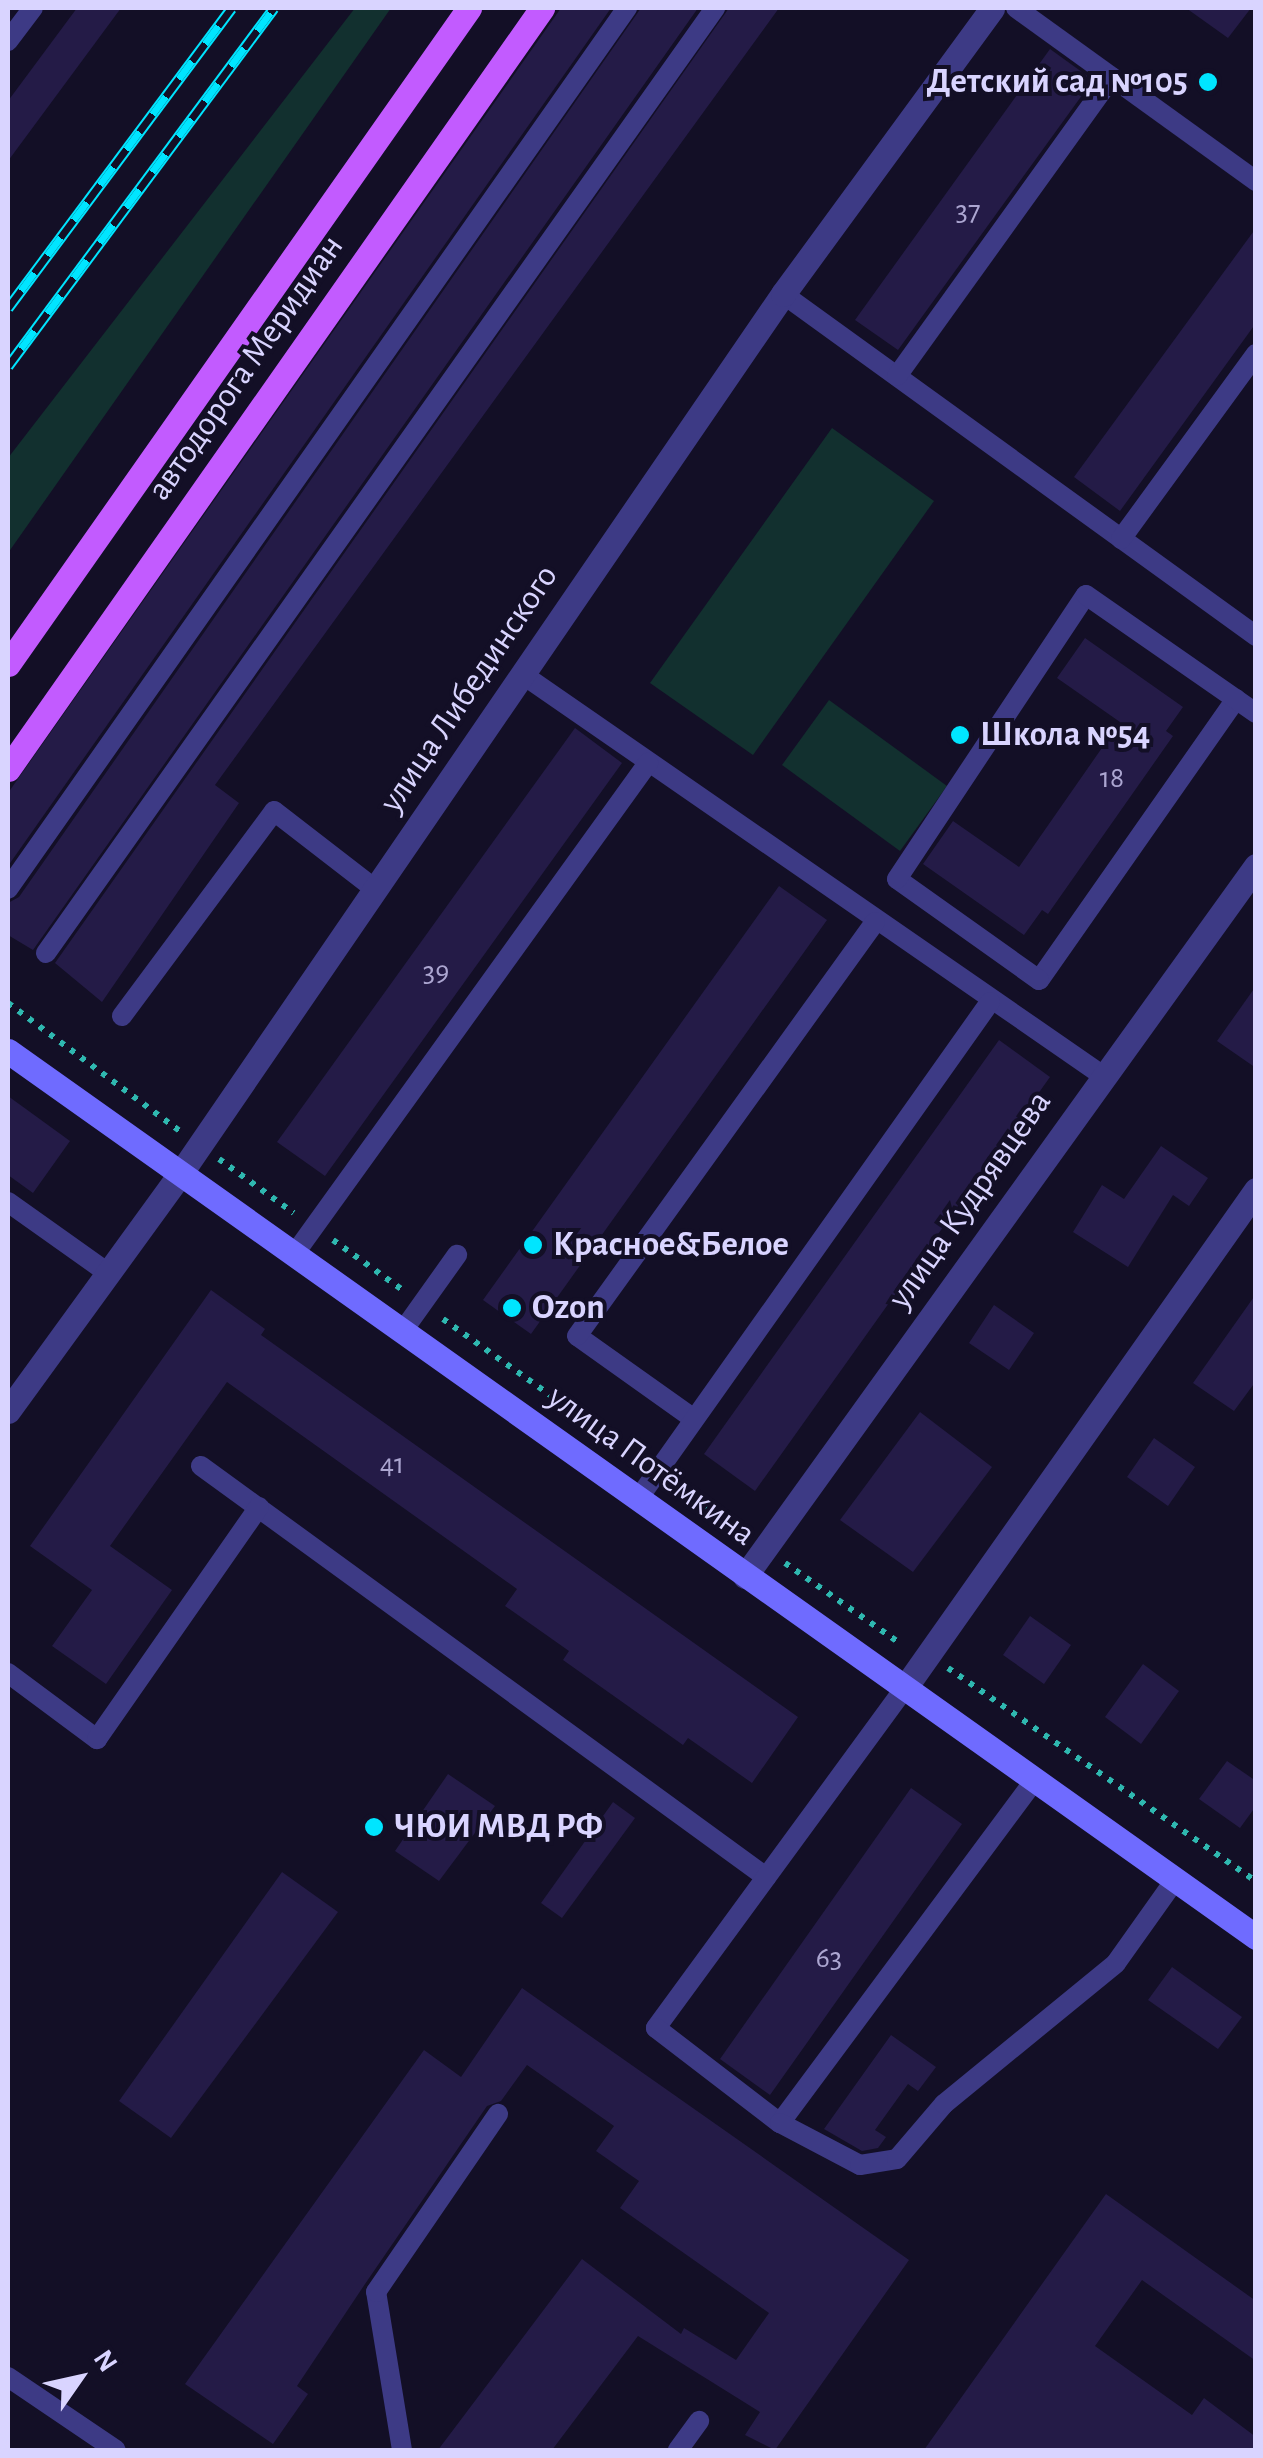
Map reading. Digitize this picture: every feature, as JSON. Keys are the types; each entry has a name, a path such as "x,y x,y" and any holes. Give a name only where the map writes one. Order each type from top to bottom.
{"main road":[{"name":"автодорога Меридиан","path":"8,664 469,8"},
{"name":"автодорога Меридиан","path":"8,769 542,8"}],"street":[{"name":"улица Либединского","path":"8,1411 180,1174 783,294 992,8"},
{"name":"улица Кудрявцева","path":"744,1576 1256,866"},
{"name":"улица Потёмкина","path":"8,1051 1256,1938"},
{"path":"904,1690 1256,1190"}],"lane":[{"path":"8,41 34,8"},
{"path":"8,890 627,8"},
{"path":"46,953 714,8"},
{"path":"1016,8 1256,181"},
{"path":"897,376 1112,77"},
{"path":"783,294 1256,636"},
{"path":"1122,539 1256,354"},
{"path":"1236,699 1039,980 897,880 1086,595 1256,712"},
{"path":"522,674 990,1002 1102,1075"},
{"path":"293,1256 648,763"},
{"path":"122,1016 274,810 375,889"},
{"path":"694,1419 577,1336 876,922"},
{"path":"638,1499 990,1002"},
{"path":"10,1208 108,1273"},
{"path":"402,1332 458,1255"},
{"path":"201,1466 766,1877"},
{"path":"8,1673 97,1738 259,1507"},
{"path":"904,1690 656,2028 780,2123 860,2165 897,2158 944,2104 1116,1962 1174,1880"},
{"path":"780,2123 1034,1782"},
{"path":"402,2450 376,2292 498,2114"},
{"path":"8,2376 116,2450"},
{"path":"678,2450 699,2421"}],"path":[{"path":"8,1003 764,1548 1256,1881"}],"green space":[{"path":"355,8 391,8 8,553 8,458"},
{"path":"832,428 934,501 753,755 650,683"},
{"path":"829,700 947,786 900,851 782,765"}],"building":[{"path":"77,8 121,8 8,161 8,101"},
{"path":"561,8 611,8 8,866 8,793"},
{"path":"641,8 698,8 33,950 8,935 8,903 19,897"},
{"path":"729,8 779,8 215,785 239,803 102,1002 55,963"},
{"path":"1186,8 1251,8 1228,38"},
{"path":"1050,49 1093,80 898,350 855,320"},
{"path":"1256,228 1256,323 1120,511 1074,477"},
{"path":"1085,638 1183,707 1166,731 1173,736 1048,914 1042,910 1024,935 923,864 953,821 1019,867 1120,722 1057,678"},
{"path":"575,728 622,763 325,1176 277,1142"},
{"path":"779,886 827,920 531,1334 483,1300"},
{"path":"1256,986 1256,1068 1217,1041"},
{"path":"999,1040 1050,1077 755,1491 704,1454"},
{"path":"8,1096 70,1141 33,1193 8,1175"},
{"path":"1161,1146 1208,1178 1189,1206 1173,1195 1128,1267 1073,1232 1102,1185 1124,1199"},
{"path":"211,1290 265,1329 261,1335 798,1717 752,1783 688,1738 683,1745 563,1660 569,1651 505,1606 517,1589 227,1382 110,1546 172,1590 106,1684 52,1646 92,1590 30,1546"},
{"path":"1256,1294 1256,1381 1234,1411 1193,1383"},
{"path":"994,1305 1034,1333 1009,1370 969,1343"},
{"path":"920,1412 992,1467 913,1572 840,1520"},
{"path":"1154,1438 1195,1467 1168,1506 1127,1477"},
{"path":"1030,1616 1071,1645 1044,1684 1003,1655"},
{"path":"1143,1664 1179,1691 1141,1744 1105,1717"},
{"path":"1227,1761 1256,1781 1256,1806 1240,1828 1199,1799"},
{"path":"448,1774 495,1806 439,1881 395,1851"},
{"path":"911,1788 962,1824 770,2095 720,2059"},
{"path":"613,1802 635,1818 562,1918 541,1903"},
{"path":"282,1872 338,1912 171,2138 119,2101"},
{"path":"1172,1967 1242,2017 1218,2049 1148,2000"},
{"path":"522,1988 909,2260 775,2450 745,2435 760,2412 638,2336 552,2450 438,2450 582,2259 681,2334 684,2328 736,2360 769,2313 620,2208 639,2181 596,2151 614,2126 527,2065 501,2101 487,2106 365,2284 297,2386 308,2394 273,2444 185,2384 424,2050 461,2077"},
{"path":"891,2035 936,2067 918,2091 908,2084 875,2130 886,2137 878,2148 862,2151 824,2129"},
{"path":"1106,2194 1256,2301 1256,2361 1142,2280 1095,2346 1192,2415 1204,2398 1256,2437 1256,2450 924,2450"}],"railway":[{"path":"8,308 232,8"},
{"path":"8,366 274,8"}],"place":[{"name":"Детский сад №105","path":"1208,82"},
{"name":"Школа №54","path":"960,735"},
{"name":"Красное&Белое","path":"533,1245"},
{"name":"Ozon","path":"512,1308"},
{"name":"ЧЮИ МВД РФ","path":"374,1827"}]}
